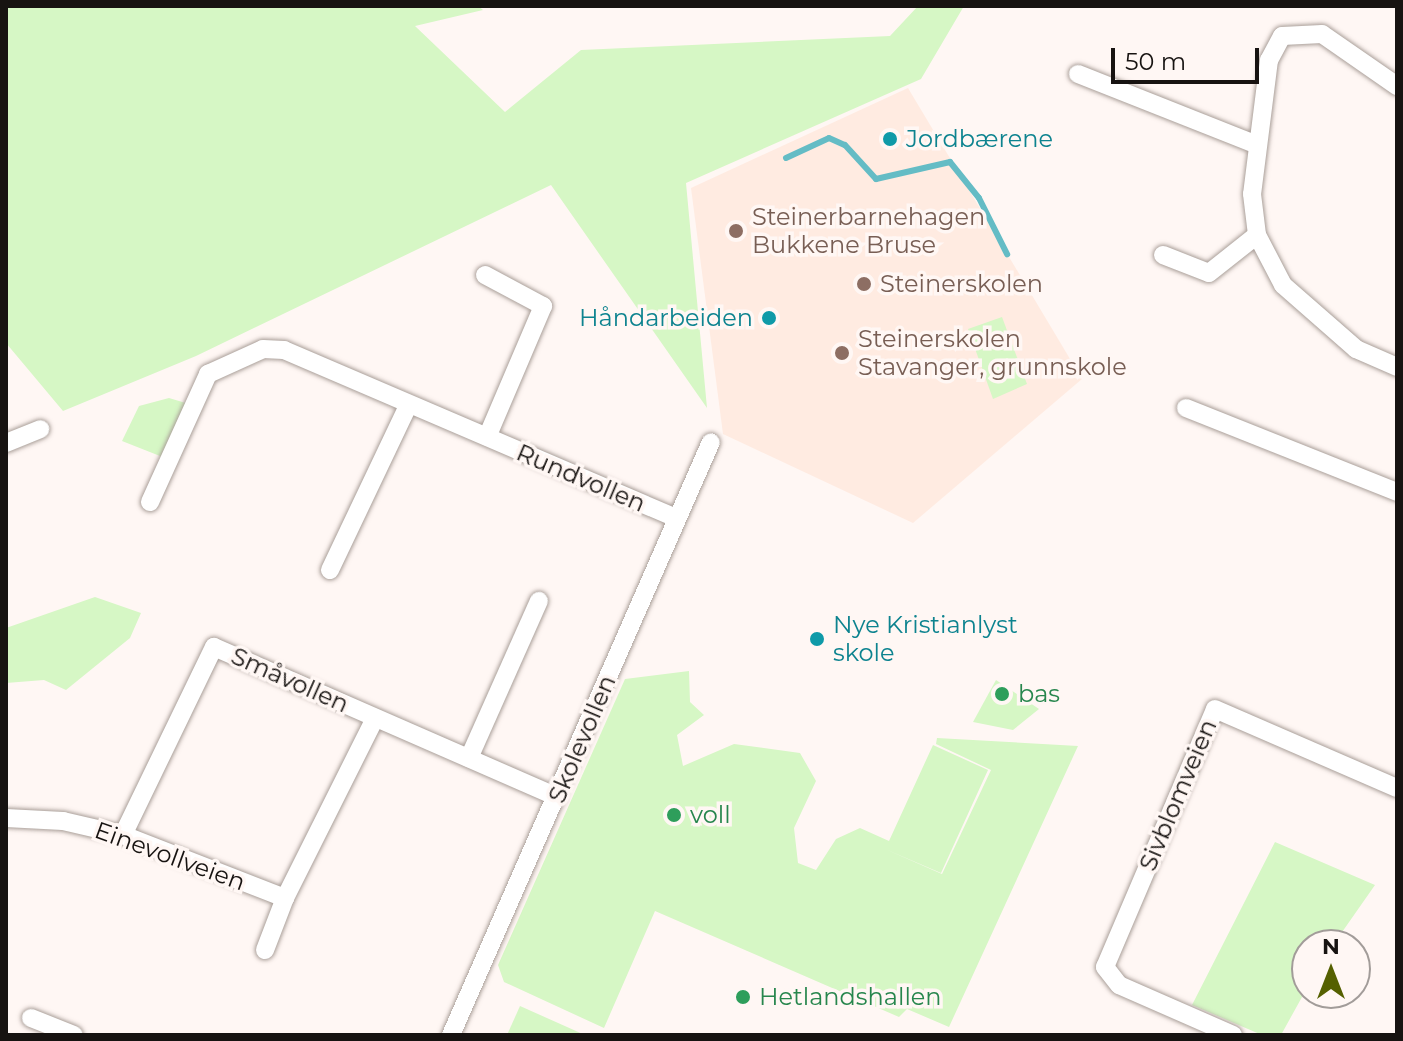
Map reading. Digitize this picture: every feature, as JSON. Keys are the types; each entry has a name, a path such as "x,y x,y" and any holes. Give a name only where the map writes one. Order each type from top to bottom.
{"street":[{"path":"1397,86 1322,34 1282,36 1269,60 1255,144 1257,235 1305,308 1356,349 1397,367"},
{"path":"1078,74 1255,144"},
{"path":"1163,255 1209,273 1257,235"},
{"name":"Rundvollen","path":"485,275 543,306 487,437"},
{"name":"Rundvollen","path":"150,502 208,374 240,357 284,350 408,406 676,518"},
{"path":"330,570 408,406"},
{"path":"1186,408 1397,492"},
{"path":"6,443 40,429"},
{"name":"Skolevollen","path":"451,1035 711,442"},
{"path":"469,758 539,601"},
{"name":"Småvollen","path":"123,835 214,647 557,797"},
{"name":"Sivblomveien","path":"1233,1035 1106,976 1119,927 1215,709 1397,788"},
{"path":"265,950 285,898 375,718"},
{"name":"Einevollveien","path":"6,818 63,821 123,835 285,898"},
{"path":"31,1018 74,1035"}],"shaded area":[{"name":"Steinerskolen","path":"908,88 1082,379 913,523 723,434 691,188"}],"green space":[{"path":"6,6 478,6 483,10 415,26 505,112 581,50 890,36 918,6 964,6 921,79 686,183 707,408 551,185 196,356 63,411 6,343"},
{"path":"1002,317 1027,384 993,399 968,329"},
{"path":"169,398 189,404 165,458 122,441 139,406"},
{"path":"95,597 141,613 130,638 66,690 44,680 6,683 6,628"},
{"path":"689,671 690,702 704,715 677,735 683,766 734,744 800,753 816,781 794,828 798,863 816,870 836,839 860,828 889,841 933,745 988,770 941,873 885,849 942,874 991,770 936,744 937,738 1078,746 949,1027 907,1009 899,1017 655,911 604,1028 504,982 498,965 625,679"},
{"name":"bas","path":"996,680 1039,709 1013,730 973,722"},
{"path":"1275,842 1375,885 1344,929 1291,929 1291,1009 1295,1009 1281,1035 1262,1035 1192,1005"},
{"path":"520,1006 585,1035 507,1035"}],"waterway":[{"path":"786,158 829,138 845,145 876,179 950,162 979,198 1007,254"}],"place":[{"name":"Jordbærene","path":"890,139"},
{"name":"Steinerbarnehagen Bukkene Bruse","path":"736,231"},
{"name":"Steinerskolen","path":"864,284"},
{"name":"Håndarbeiden","path":"769,318"},
{"name":"Steinerskolen Stavanger, grunnskole","path":"842,353"},
{"name":"Nye Kristianlyst skole","path":"817,639"},
{"name":"bas","path":"1002,694"},
{"name":"voll","path":"674,815"},
{"name":"Hetlandshallen","path":"743,997"}]}
